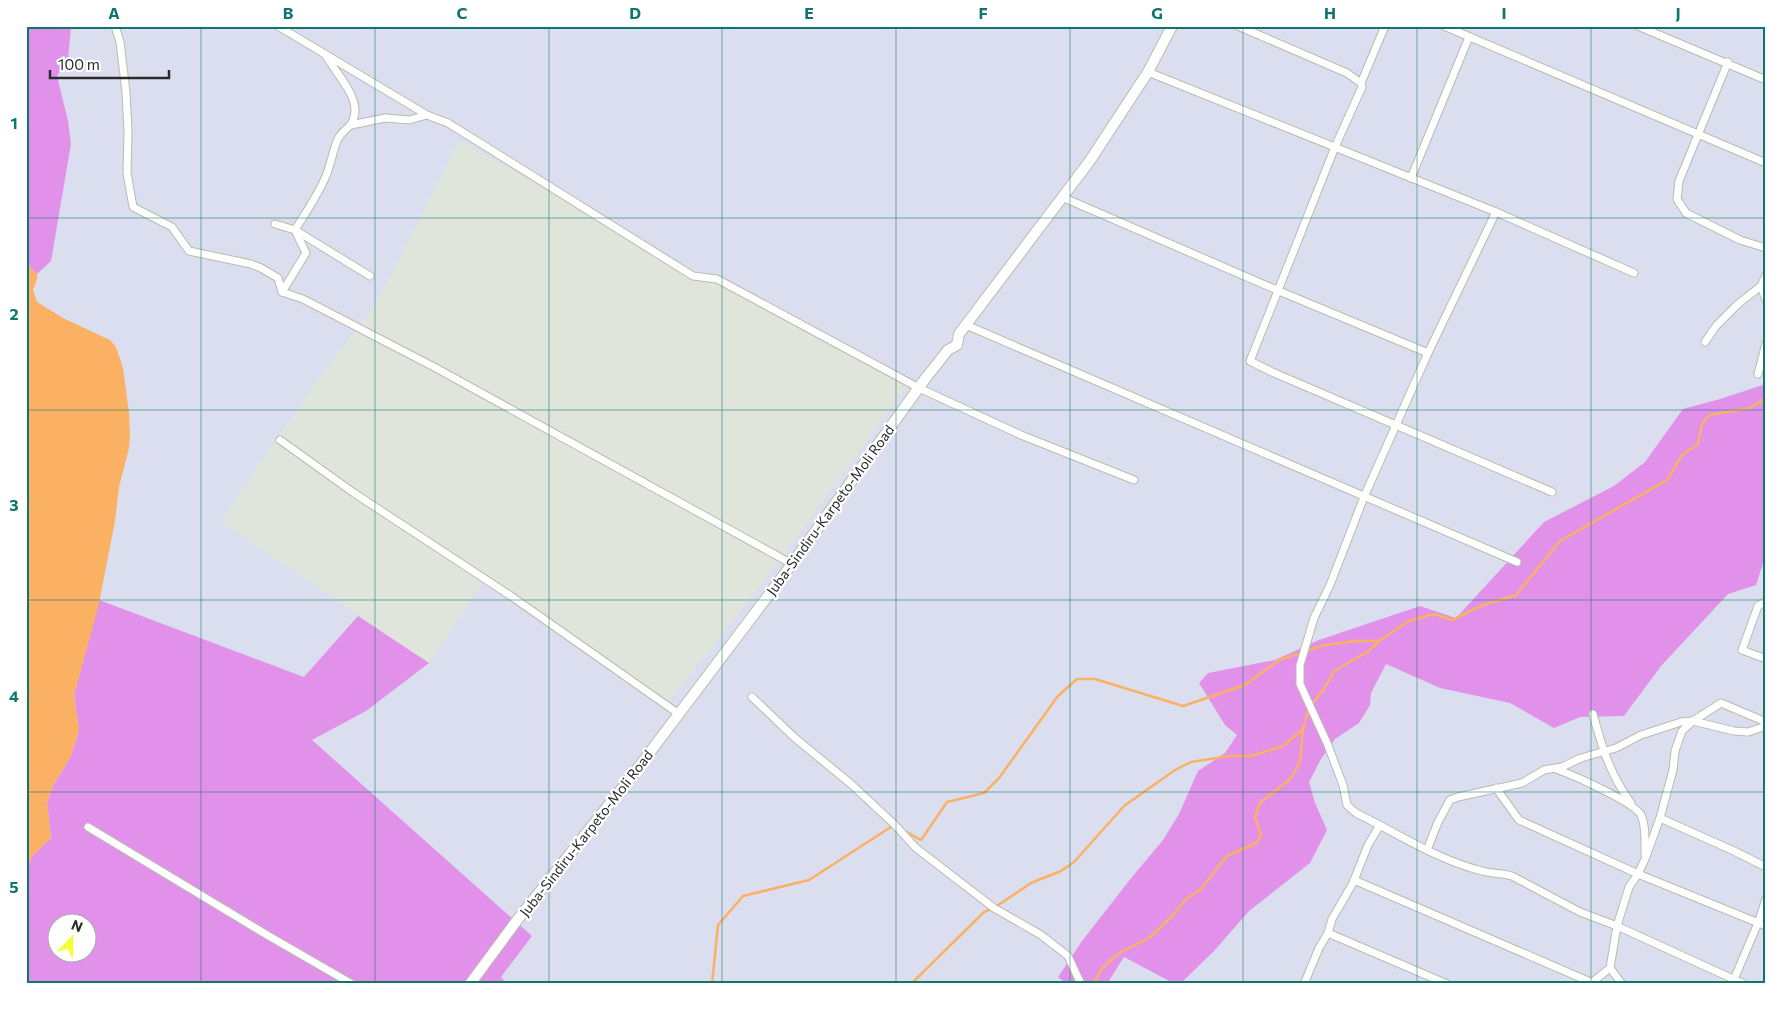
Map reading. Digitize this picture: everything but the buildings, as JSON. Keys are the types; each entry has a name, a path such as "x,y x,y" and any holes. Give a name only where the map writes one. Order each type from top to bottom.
{"main road":[{"name":"Juba-Sindiru-Karpeto-Moli Road","path":"470,984 518,919 635,772 792,564 919,388 948,350 956,346 966,324 1089,162 1148,72 1172,26"}],"street":[{"path":"115,26 120,42 126,92 128,131 127,173 133,207 172,227 189,251 261,268 278,278 282,292"},
{"path":"278,26 427,115 448,123 693,276 717,279 919,388 1021,434 1134,480"},
{"path":"1238,26 1347,73 1361,82"},
{"path":"1386,26 1361,82 1360,93 1335,148 1250,361 1552,492"},
{"path":"1444,26 1766,162"},
{"path":"1638,26 1766,80"},
{"path":"1411,178 1469,37"},
{"path":"326,55 352,96 355,110 351,125"},
{"path":"1728,62 1679,180 1677,199 1686,213 1740,240 1766,248"},
{"path":"1148,72 1496,212 1634,273"},
{"path":"295,230 315,198 326,175 338,137 351,125 384,118 409,120 427,115"},
{"path":"1062,197 1428,353"},
{"path":"1496,212 1428,353 1364,497 1330,585 1314,618 1300,665 1300,684 1327,743 1347,805 1356,813 1427,850 1483,872 1512,876 1580,912 1617,926 1732,981 1744,984"},
{"path":"275,224 295,230 370,276"},
{"path":"282,292 306,253 295,230"},
{"path":"1705,342 1716,326 1738,304 1761,286 1766,275"},
{"path":"1761,286 1766,300"},
{"path":"282,292 303,298 436,368 792,564"},
{"path":"966,324 1517,562"},
{"path":"1758,374 1766,343"},
{"path":"280,440 354,493 511,596 678,714"},
{"path":"1766,601 1758,606 1742,650 1766,659"},
{"path":"752,697 795,738 851,784 916,848 994,908 1040,935 1068,956 1081,984"},
{"path":"1354,880 1592,983 1610,968 1617,926 1629,887 1645,859 1660,818 1673,770 1675,751 1682,731 1693,721 1721,703 1766,724"},
{"path":"1593,714 1603,752 1618,786 1641,816 1644,832 1645,859"},
{"path":"1427,850 1438,822 1450,800 1522,783 1544,770 1562,767 1581,758 1616,748 1641,735 1681,722 1693,721 1734,732 1748,732 1766,724"},
{"path":"1554,768 1581,778 1632,806"},
{"path":"1496,788 1519,820 1638,874 1762,925"},
{"path":"1660,818 1734,851 1766,868"},
{"path":"1304,984 1319,948 1328,933 1332,919 1354,880 1368,845 1380,825"},
{"path":"88,827 352,984"},
{"path":"1732,981 1762,925 1766,899"},
{"path":"1328,933 1447,984"},
{"path":"1610,968 1622,984"}],"shaded area":[{"path":"26,26 71,26 68,60 57,76 68,121 71,144 51,261 37,274 26,263"},
{"path":"459,141 906,387 774,568 668,702 483,581 429,663 221,521 315,384 362,323 388,282"},
{"path":"26,263 37,274 33,290 37,302 63,318 110,340 116,347 123,368 130,435 98,608 74,695 79,731 70,758 53,785 47,803 51,838 32,856 26,870"},
{"path":"1766,384 1766,554 1756,585 1728,594 1661,666 1624,716 1580,717 1554,728 1510,703 1440,688 1386,664 1371,693 1370,705 1359,723 1335,739 1321,759 1309,782 1315,803 1327,830 1310,863 1249,911 1214,951 1180,984 1175,984 1124,957 1107,984 1066,984 1058,977 1082,941 1163,840 1179,814 1198,771 1225,753 1237,735 1225,725 1199,683 1208,673 1275,660 1319,640 1420,606 1456,618 1544,522 1614,486 1645,462 1683,409"},
{"path":"99,600 304,677 358,616 429,663 366,711 312,740 532,936 501,977 507,984 26,984 26,870 32,856 51,838 47,803 53,785 70,758 79,731 74,695"}],"waterway":[{"path":"1307,651 1321,646 1354,641 1379,641 1409,621 1434,614 1452,620 1483,605 1516,595 1560,541 1667,480 1682,455 1698,444 1702,424 1710,415 1750,408 1766,398"},
{"path":"1312,704 1324,689 1334,671 1369,651 1379,641"},
{"path":"903,830 921,840 947,802 984,793 999,778 1058,696 1077,679 1095,679 1183,706 1245,685 1279,660 1301,653"},
{"path":"1094,984 1101,969 1119,953 1149,938 1173,915 1185,900 1201,889 1227,856 1256,843 1261,835 1255,817 1260,803 1291,778 1300,762 1303,729 1309,708"},
{"path":"911,984 984,912 994,908 1031,883 1061,871 1074,862 1124,806 1175,770 1191,762 1229,756 1251,756 1283,746 1303,729"},
{"path":"712,984 718,925 743,896 809,880 894,825"}]}
